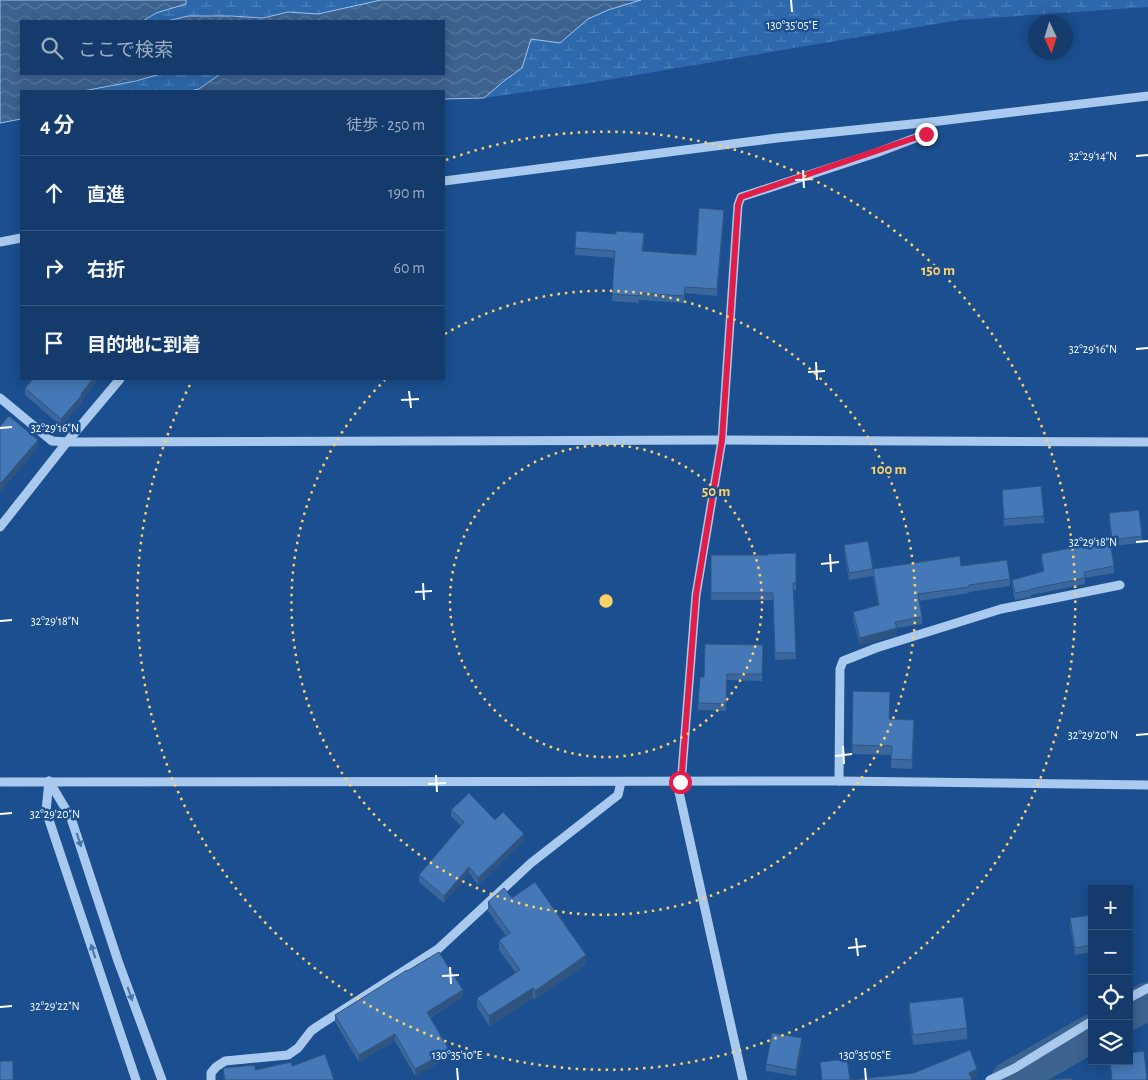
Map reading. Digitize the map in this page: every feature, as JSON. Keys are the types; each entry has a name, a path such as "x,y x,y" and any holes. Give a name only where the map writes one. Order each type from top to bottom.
{"street":[{"path":"445,181 777,138 1148,96"},
{"path":"743,1080 679,792 696,595 722,440 738,205 741,197 926,134 931,122"},
{"path":"0,242 20,238"},
{"path":"0,527 119,380"},
{"path":"0,398 52,441 67,442 722,440 1148,442"},
{"path":"839,781 840,669 843,661 876,648 1001,609 1120,585"},
{"path":"0,782 839,781 1148,785"},
{"path":"49,782 46,811 136,1080"},
{"path":"49,782 72,818 118,961 162,1080"},
{"path":"211,1080 211,1073 225,1061 288,1055 298,1048 318,1026 438,949 531,863 618,795 621,782"},
{"path":"1133,996 1148,988"},
{"path":"990,1080 1015,1068 1088,1023"}],"green space":[{"path":"0,0 1148,0 1148,7 959,20 583,84 484,98 445,99 445,90 88,90 134,81 98,75 445,75 445,20 55,20"}],"water":[{"path":"0,0 186,0 186,4 156,13 145,20 20,20 20,75 157,75 88,90 20,90 20,119 0,123"},
{"path":"381,0 641,0 608,10 588,19 560,43 531,39 522,68 484,98 445,99 445,90 194,90 199,89 219,75 445,75 445,20 171,20 188,16 263,18 288,12 318,14"}],"building":[{"path":"699,208 724,210 717,289 685,287 684,296 639,293 639,296 612,294 615,251 575,248 576,231 616,234 616,231 644,233 642,251 696,255"},
{"path":"32,380 92,380 61,419 25,388"},
{"path":"9,416 38,440 0,484 0,426"},
{"path":"1041,486 1044,516 1004,519 1002,490"},
{"path":"1139,510 1142,536 1112,540 1109,513"},
{"path":"1110,540 1114,566 1084,572 1085,578 1015,593 1012,580 1044,571 1041,554"},
{"path":"868,541 873,569 849,573 844,545"},
{"path":"796,553 796,583 793,583 796,653 775,653 773,593 711,593 711,555"},
{"path":"960,556 961,566 1007,560 1010,579 918,594 922,617 895,622 897,628 860,638 853,612 879,605 873,569"},
{"path":"705,644 763,645 762,674 727,674 726,704 698,703 700,677 704,677"},
{"path":"853,691 890,692 889,719 914,720 912,760 891,759 892,746 852,745"},
{"path":"469,793 495,820 503,812 524,834 478,878 469,867 444,896 419,875 464,822 451,810"},
{"path":"535,882 586,955 535,991 533,988 489,1016 477,998 520,970 499,940 510,933 488,902 504,888 512,898"},
{"path":"1088,916 1088,946 1075,948 1070,918"},
{"path":"439,952 463,990 427,1012 449,1050 415,1069 395,1034 359,1055 335,1015"},
{"path":"963,997 967,1028 913,1035 909,1003"},
{"path":"772,1033 802,1038 796,1070 766,1064"},
{"path":"970,1050 977,1069 969,1073 972,1080 850,1080 914,1073"},
{"path":"1144,1051 1147,1080 1112,1080 1110,1065 1133,1065 1133,1052"},
{"path":"325,1054 334,1080 225,1080 223,1068 255,1065 255,1070 291,1062 292,1066"},
{"path":"847,1059 850,1080 822,1080 820,1062"},
{"path":"0,1061 13,1061 13,1080 0,1080"},
{"path":"1072,1078 1072,1080 1047,1080"}],"waterway":[{"path":"1133,1009 1148,1001"},
{"path":"1010,1080 1088,1035"}],"route":[{"path":"680,782 696,595 722,440 738,205 741,197 926,134"}]}
